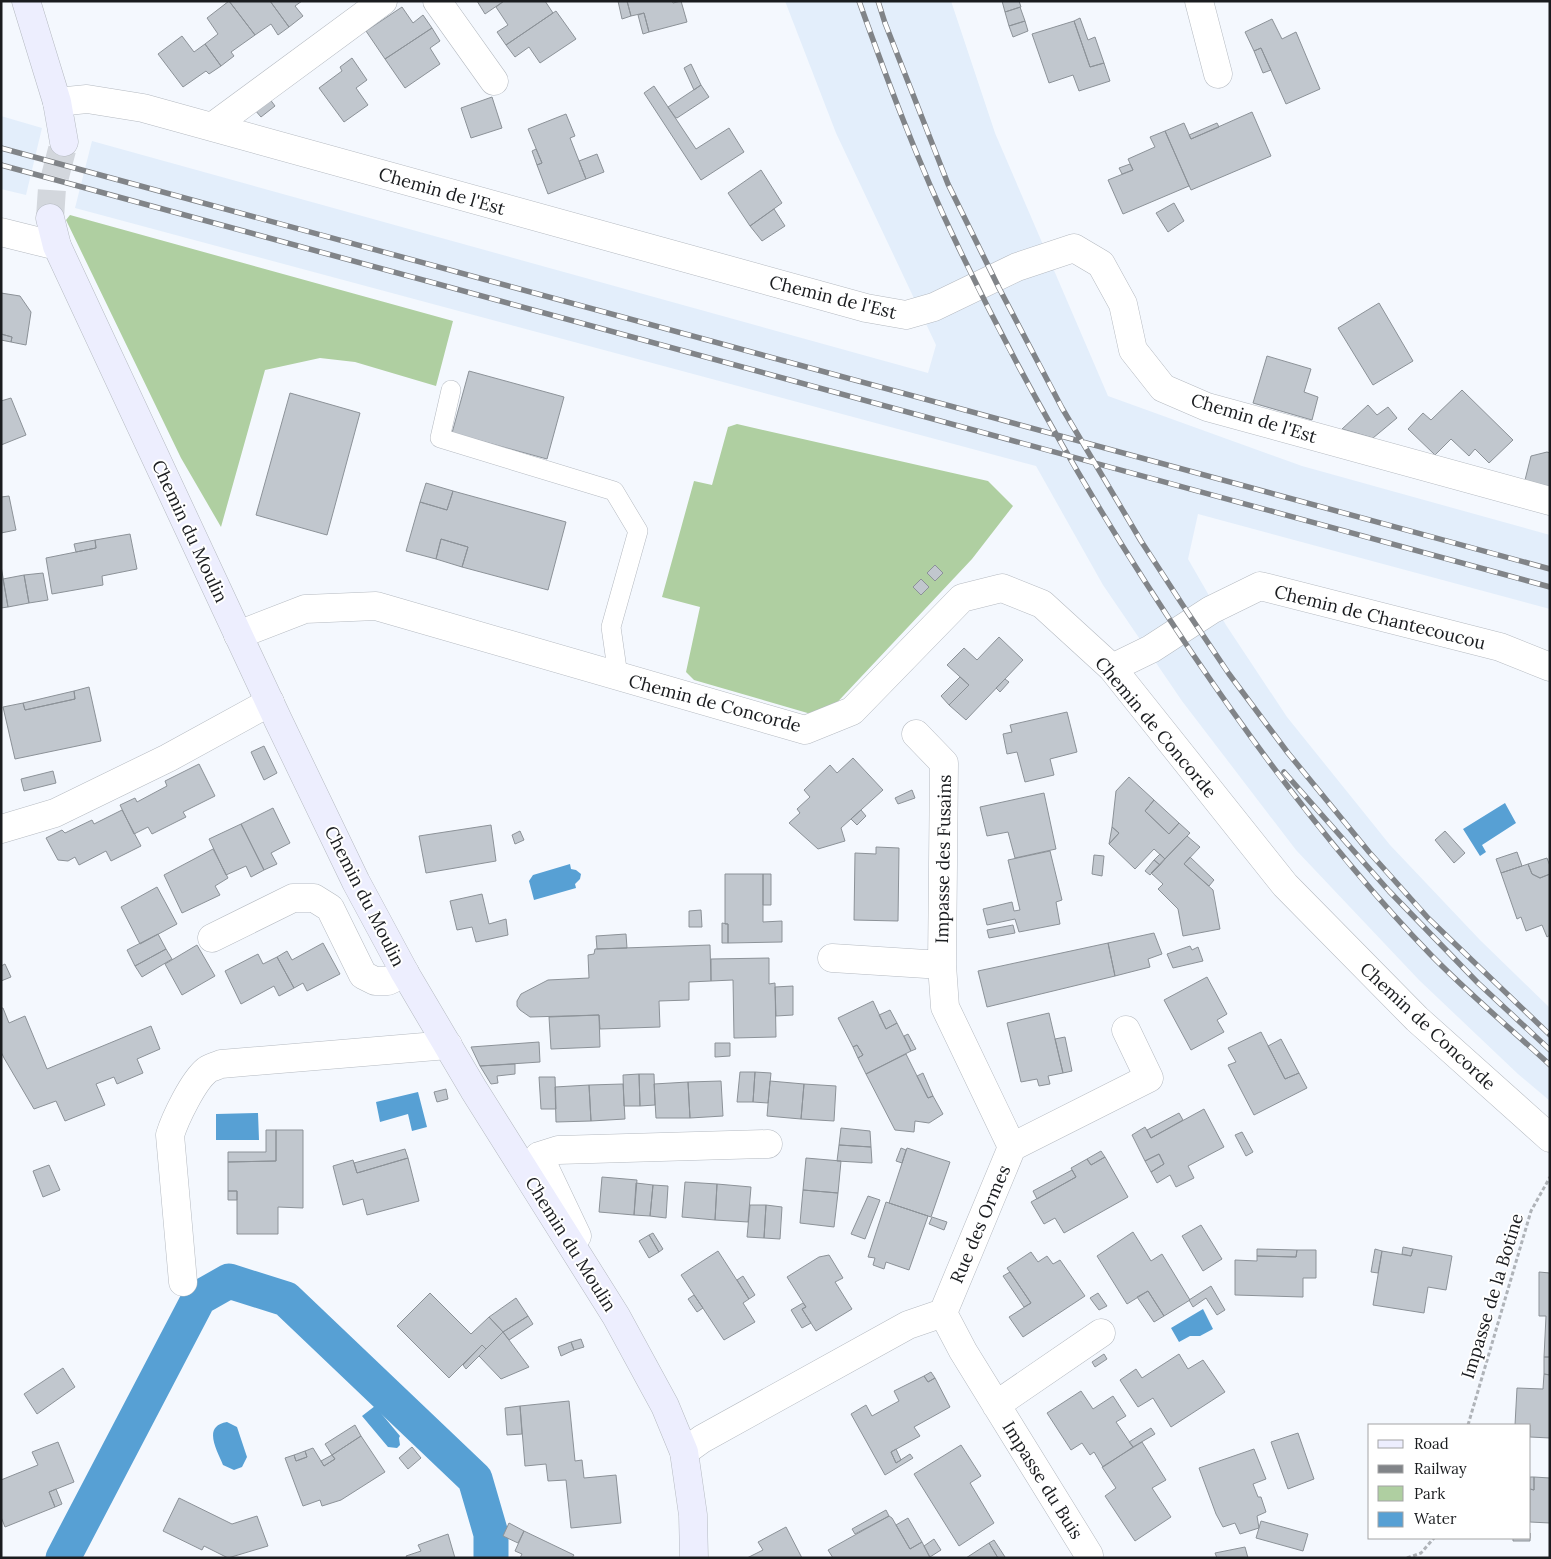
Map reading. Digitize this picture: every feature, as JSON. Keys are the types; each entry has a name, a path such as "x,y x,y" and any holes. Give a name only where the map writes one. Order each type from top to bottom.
{"street":[{"path":"26,1 57,102 64,142"},
{"path":"212,127 383,1"},
{"path":"437,1 494,81"},
{"path":"1200,1 1218,74"},
{"name":"Chemin de l'Est","path":"57,102 87,99 143,108 866,308 906,314 934,307 1017,267 1074,248 1101,264 1123,304 1133,350 1163,388 1207,407 1550,501"},
{"name":"Chemin du Moulin","path":"50,218 57,246 238,635 356,882 405,973 474,1090 616,1316 665,1406 684,1452 693,1515 694,1558"},
{"path":"1,232 57,246"},
{"name":"Chemin de Chantecoucou","path":"1112,668 1151,648 1211,610 1260,586 1500,647 1550,667"},
{"name":"Chemin de Concorde","path":"238,635 305,609 376,606 805,730 852,711 962,598 1002,588 1042,604 1112,668 1285,885 1417,1019 1550,1138"},
{"path":"1,829 55,813 168,758 270,702"},
{"name":"Impasse des Fusains","path":"916,734 944,762 942,965"},
{"path":"212,938 293,898 314,898 330,908 363,975 375,981 388,981 405,973"},
{"path":"832,958 942,965"},
{"name":"Rue des Ormes","path":"942,965 945,1007 1012,1147 943,1313"},
{"path":"1012,1147 1149,1078 1126,1030"},
{"path":"183,1282 170,1135 175,1120 197,1082 207,1070 222,1064 448,1045"},
{"path":"616,1316 539,1156 558,1150 768,1144"},
{"path":"684,1452 702,1439 908,1325 943,1313"},
{"name":"Impasse du Buis","path":"943,1313 963,1351 1090,1554"},
{"name":"Impasse du Buis","path":"996,1405 1101,1333"}],"lane":[{"path":"452,390 440,438 614,491 638,531 611,627 618,676"}],"path":[{"name":"Impasse de la Botine","path":"1468,1424 1532,1211 1550,1177"},
{"path":"1407,1558 1420,1553 1433,1539"}],"shaded area":[{"path":"785,1 951,1 995,133 1108,396 1302,466 1550,535 1550,609 1198,514 1188,559 1226,625 1287,717 1390,845 1480,940 1550,1008 1550,1101 1518,1074 1419,980 1296,850 1182,701 1103,585 1036,466 75,208 92,141 928,373 936,345 836,133"},
{"path":"1,116 42,128 26,195 1,189"}],"green space":[{"path":"70,215 453,321 436,386 355,362 320,358 265,370 221,527 181,458 66,220"},
{"path":"737,424 988,481 1013,506 972,559 829,711 811,714 694,680 686,672 700,607 662,597 694,481 712,485 728,427"}],"water":[{"path":"1505,803 1516,823 1482,845 1486,852 1480,856 1463,829"},
{"path":"570,864 571,869 581,874 580,879 575,884 576,888 534,900 529,881 533,875"},
{"path":"418,1092 427,1127 412,1131 408,1114 380,1122 376,1102"},
{"path":"258,1113 259,1140 216,1140 216,1114"},
{"path":"1203,1309 1213,1329 1200,1336 1190,1336 1179,1342 1171,1328"},
{"path":"375,1406 400,1436 400,1445 397,1448 388,1447 362,1416"},
{"path":"227,1422 237,1427 247,1457 242,1467 234,1470 223,1465 213,1439 215,1428 219,1424"}],"building":[{"path":"229,1 270,1 289,27 278,35 271,24 255,35"},
{"path":"229,1 255,35 231,52 234,56 221,66 205,44 218,34 207,18"},
{"path":"270,1 302,1 295,6 303,16 289,27"},
{"path":"477,1 504,1 485,14"},
{"path":"504,1 545,1 553,13 506,45 497,32 508,25 496,7"},
{"path":"618,1 627,1 631,16 622,19"},
{"path":"627,1 672,1 673,3 681,1 687,22 649,32 644,13 631,16"},
{"path":"1002,1 1019,1 1021,7 1005,12"},
{"path":"402,7 413,23 423,15 432,28 385,59 366,31"},
{"path":"1020,7 1025,21 1009,26 1005,12"},
{"path":"556,11 576,39 540,63 529,47 515,57 506,45"},
{"path":"644,13 649,32 643,34 638,15"},
{"path":"1080,18 1088,40 1095,37 1104,63 1090,67 1074,21"},
{"path":"1272,19 1282,39 1296,32 1320,89 1286,104 1261,48 1254,51 1245,32"},
{"path":"1025,21 1028,31 1013,37 1009,26"},
{"path":"1074,21 1090,67 1104,63 1110,81 1079,91 1073,75 1049,83 1032,34"},
{"path":"432,28 440,41 430,48 440,64 405,88 385,59"},
{"path":"182,36 194,52 205,44 221,66 209,74 206,71 183,87 158,54"},
{"path":"1261,48 1271,70 1263,73 1254,51"},
{"path":"352,58 367,80 356,88 368,105 344,122 319,88 342,71 340,67"},
{"path":"691,64 701,85 694,90 684,68"},
{"path":"701,85 709,97 677,118 675,117 668,107"},
{"path":"654,86 696,149 729,128 744,152 701,180 644,93"},
{"path":"492,97 502,128 471,138 461,108"},
{"path":"269,98 275,106 261,117 254,109"},
{"path":"1252,112 1271,156 1191,190 1165,131 1184,123 1191,139"},
{"path":"566,114 575,136 570,138 586,179 548,194 537,165 542,163 528,129"},
{"path":"1217,123 1219,127 1191,139 1189,135"},
{"path":"1165,131 1189,186 1123,214 1108,180 1133,170 1128,159 1155,147 1150,137"},
{"path":"536,149 542,163 537,165 532,151"},
{"path":"597,154 604,172 586,179 579,161"},
{"path":"1130,164 1133,170 1122,174 1119,168"},
{"path":"761,170 782,203 750,226 728,193"},
{"path":"1174,203 1184,221 1168,232 1156,213"},
{"path":"774,209 785,226 762,241 750,226"},
{"path":"1,293 20,296 31,312 26,345 11,342 12,337 1,334"},
{"path":"1379,303 1413,361 1373,385 1338,328"},
{"path":"1,334 12,337 11,342 1,340"},
{"path":"1267,356 1311,369 1304,392 1318,397 1312,420 1253,403"},
{"path":"469,371 564,397 547,459 452,433"},
{"path":"1462,390 1513,440 1489,463 1475,449 1469,456 1451,439 1435,455 1408,429 1423,413 1431,420"},
{"path":"290,393 360,413 327,535 256,515"},
{"path":"11,398 26,435 1,445 1,401"},
{"path":"1368,405 1377,415 1388,407 1397,418 1373,438 1342,429"},
{"path":"1550,453 1550,487 1525,480 1531,456"},
{"path":"426,483 453,491 447,510 420,502"},
{"path":"453,491 566,522 548,590 462,567 468,547 441,539 436,559 406,551 420,502 447,510"},
{"path":"9,496 16,530 1,533 1,497"},
{"path":"130,534 137,569 102,576 103,585 52,594 46,558 96,548 95,540"},
{"path":"441,539 468,547 462,567 436,559"},
{"path":"95,540 96,548 76,552 74,544"},
{"path":"935,565 943,573 935,581 927,573"},
{"path":"1,566 8,607 1,608"},
{"path":"43,573 48,600 29,603 24,575"},
{"path":"24,575 29,603 8,607 3,579"},
{"path":"921,579 929,587 921,595 913,587"},
{"path":"999,637 1023,660 966,720 949,705 969,685 947,665 964,648 977,660"},
{"path":"960,677 969,685 949,705 941,696"},
{"path":"1005,679 1009,682 1000,692 996,688"},
{"path":"89,687 101,741 15,759 3,707 23,703 25,710 75,699 74,691"},
{"path":"74,691 75,699 25,710 23,703"},
{"path":"1067,712 1077,752 1050,759 1054,775 1025,782 1017,752 1007,754 1003,734 1012,732 1010,725"},
{"path":"264,746 277,773 264,780 251,752"},
{"path":"853,758 883,790 841,828 845,841 818,849 789,823 800,813 797,809 810,797 804,790 830,765 837,773"},
{"path":"199,764 215,796 183,812 186,817 152,834 148,827 134,834 120,805 135,798 137,802 167,786 165,781"},
{"path":"53,771 56,783 24,791 21,779"},
{"path":"1129,777 1154,800 1145,811 1169,834 1179,823 1190,833 1165,859 1154,849 1135,869 1109,844 1119,833 1112,827 1116,791"},
{"path":"912,790 915,798 898,804 895,798"},
{"path":"1044,793 1056,849 1015,858 1008,832 987,836 980,807"},
{"path":"1154,800 1179,823 1169,834 1145,811"},
{"path":"273,808 290,843 271,853 277,864 264,870 241,824"},
{"path":"122,810 141,846 111,861 106,851 79,865 75,857 68,861 58,860 46,838 62,830 65,833 92,820 94,824"},
{"path":"861,810 866,816 857,825 851,819"},
{"path":"241,824 264,870 251,877 246,866 226,875 209,839"},
{"path":"491,825 496,861 426,873 419,836"},
{"path":"1112,827 1119,833 1109,844"},
{"path":"520,831 524,840 515,844 512,835"},
{"path":"1445,831 1465,853 1454,863 1435,840"},
{"path":"1187,836 1200,847 1184,864 1213,890 1220,929 1183,936 1178,909 1158,889 1163,884 1151,873"},
{"path":"876,847 899,848 898,921 854,920 855,853 876,854"},
{"path":"213,849 228,878 215,886 220,895 182,913 164,875"},
{"path":"1050,851 1062,900 1056,902 1060,924 1019,932 1015,919 987,925 983,909 1012,902 1014,911 1020,910 1008,860"},
{"path":"1517,852 1522,866 1501,873 1496,859"},
{"path":"1160,854 1165,859 1160,865 1154,860"},
{"path":"1094,855 1104,856 1102,876 1092,874"},
{"path":"1190,857 1214,880 1209,886 1184,864"},
{"path":"1547,858 1550,874 1540,878 1532,874 1528,864"},
{"path":"1154,860 1160,865 1150,875 1145,871"},
{"path":"1528,864 1532,874 1540,878 1550,874 1550,935 1547,937 1542,925 1526,931 1521,917 1517,919 1501,873"},
{"path":"725,874 763,874 763,922 782,921 782,942 728,943 728,924 725,924"},
{"path":"763,874 771,874 771,905 763,905"},
{"path":"157,887 177,924 140,944 121,907"},
{"path":"482,894 489,924 506,919 508,935 476,942 472,927 457,930 450,901"},
{"path":"701,910 702,927 689,927 689,911"},
{"path":"722,923 728,924 728,943 722,943"},
{"path":"1013,925 1015,933 989,938 987,930"},
{"path":"1154,933 1162,954 1148,959 1150,967 1115,976 1108,943"},
{"path":"158,934 166,949 135,966 127,950"},
{"path":"626,934 627,948 597,949 596,936"},
{"path":"323,943 340,974 307,991 303,983 294,988 277,957 287,951 292,960"},
{"path":"1108,943 1115,976 987,1007 978,971"},
{"path":"197,945 215,976 182,995 165,964"},
{"path":"710,945 711,981 689,982 689,1000 659,1001 660,1027 600,1029 599,1015 530,1017 517,1006 517,1001 521,994 548,980 589,978 588,955 594,954 595,949"},
{"path":"1190,946 1192,950 1198,947 1203,961 1173,968 1167,954"},
{"path":"166,949 172,959 142,977 135,966"},
{"path":"258,954 263,964 277,957 294,988 279,996 274,986 241,1004 225,971"},
{"path":"769,958 769,984 775,983 776,1037 734,1038 733,980 711,981 711,959"},
{"path":"5,964 11,977 1,981 1,966"},
{"path":"1207,977 1227,1014 1217,1020 1224,1032 1191,1050 1164,1000"},
{"path":"793,986 793,1015 776,1016 775,987"},
{"path":"873,1001 886,1029 897,1023 911,1051 866,1074 858,1058 863,1055 857,1045 853,1047 838,1018"},
{"path":"1,1008 3,1008 9,1023 25,1016 47,1069 151,1026 160,1049 137,1059 143,1073 117,1084 114,1077 96,1084 105,1105 65,1121 56,1101 34,1109 4,1058 1,1052"},
{"path":"890,1010 897,1023 886,1029 879,1015"},
{"path":"1049,1013 1063,1073 1048,1076 1050,1084 1039,1086 1037,1079 1021,1082 1007,1023"},
{"path":"599,1015 600,1047 551,1049 549,1017"},
{"path":"1261,1032 1285,1079 1299,1073 1307,1088 1254,1115 1228,1065 1236,1062 1228,1048"},
{"path":"908,1034 916,1049 911,1051 904,1036"},
{"path":"1065,1037 1072,1071 1063,1073 1055,1039"},
{"path":"1281,1039 1299,1073 1285,1079 1268,1046"},
{"path":"539,1042 540,1062 480,1066 471,1047"},
{"path":"715,1043 730,1043 730,1056 715,1057"},
{"path":"857,1045 863,1055 858,1058 853,1047"},
{"path":"906,1054 928,1098 933,1096 943,1114 929,1123 915,1121 914,1132 895,1130 866,1074"},
{"path":"515,1064 515,1074 497,1076 498,1083 491,1084 480,1066"},
{"path":"740,1072 755,1072 753,1102 737,1102"},
{"path":"755,1072 771,1073 768,1103 753,1102"},
{"path":"923,1073 933,1096 928,1098 917,1076"},
{"path":"639,1074 654,1074 655,1105 640,1106"},
{"path":"639,1074 640,1106 624,1106 623,1075"},
{"path":"539,1077 555,1077 556,1109 541,1109"},
{"path":"721,1081 723,1116 690,1118 688,1082"},
{"path":"770,1081 804,1084 801,1119 767,1116"},
{"path":"688,1082 690,1118 656,1118 654,1084"},
{"path":"623,1084 625,1119 591,1121 589,1085"},
{"path":"804,1084 836,1086 834,1121 801,1119"},
{"path":"589,1085 591,1121 556,1122 555,1087"},
{"path":"446,1089 448,1099 437,1102 434,1092"},
{"path":"1204,1109 1224,1147 1188,1166 1194,1178 1176,1187 1170,1175 1157,1183 1151,1172 1164,1164 1159,1154 1145,1161 1132,1135 1145,1127 1151,1138"},
{"path":"1179,1113 1183,1120 1151,1138 1147,1130"},
{"path":"841,1128 870,1131 871,1147 839,1145"},
{"path":"266,1130 276,1130 276,1161 228,1162 228,1152 266,1152"},
{"path":"276,1130 303,1130 303,1208 278,1207 278,1234 237,1234 237,1191 228,1191 228,1162 276,1161"},
{"path":"1242,1132 1253,1152 1246,1156 1235,1135"},
{"path":"839,1145 871,1147 872,1163 837,1161"},
{"path":"901,1148 906,1150 902,1163 896,1161"},
{"path":"907,1148 950,1162 931,1217 889,1203"},
{"path":"405,1149 408,1158 357,1173 354,1163"},
{"path":"1101,1151 1105,1157 1091,1165 1087,1159"},
{"path":"1159,1154 1164,1164 1151,1172 1145,1161"},
{"path":"1105,1157 1128,1197 1064,1233 1055,1218 1044,1224 1031,1202 1076,1177 1071,1168 1087,1159 1091,1165"},
{"path":"408,1158 419,1201 367,1215 363,1199 343,1205 333,1166 353,1160 357,1173"},
{"path":"806,1158 841,1161 838,1193 803,1190"},
{"path":"49,1165 60,1190 43,1197 33,1171"},
{"path":"1072,1170 1076,1177 1037,1199 1033,1191"},
{"path":"602,1177 637,1180 634,1215 599,1212"},
{"path":"685,1182 717,1184 715,1220 682,1217"},
{"path":"636,1183 653,1185 650,1216 634,1215"},
{"path":"717,1184 751,1187 748,1222 715,1220"},
{"path":"653,1185 668,1186 666,1218 650,1216"},
{"path":"803,1190 838,1193 834,1227 800,1223"},
{"path":"228,1191 237,1191 237,1200 228,1200"},
{"path":"868,1196 880,1200 865,1239 851,1234"},
{"path":"886,1202 928,1216 909,1270 886,1262 884,1269 873,1265 875,1258 868,1257"},
{"path":"750,1205 766,1205 764,1238 747,1237"},
{"path":"766,1205 782,1207 780,1239 764,1238"},
{"path":"932,1217 947,1222 944,1230 929,1224"},
{"path":"1201,1225 1222,1259 1203,1271 1182,1236"},
{"path":"1133,1232 1151,1261 1162,1254 1190,1300 1164,1316 1148,1291 1127,1304 1097,1256"},
{"path":"653,1233 663,1249 659,1252 649,1235"},
{"path":"649,1235 659,1252 649,1258 639,1241"},
{"path":"1403,1247 1413,1249 1411,1256 1402,1254"},
{"path":"1257,1249 1297,1250 1296,1257 1257,1256"},
{"path":"1375,1249 1382,1251 1378,1273 1371,1272"},
{"path":"1413,1249 1452,1256 1446,1290 1428,1287 1424,1313 1373,1305 1382,1251 1411,1256"},
{"path":"1297,1250 1316,1250 1316,1278 1303,1278 1303,1297 1235,1295 1235,1260 1257,1261 1257,1256 1296,1257"},
{"path":"718,1251 749,1299 743,1303 755,1322 724,1340 681,1275"},
{"path":"1031,1252 1038,1262 1047,1256 1053,1264 1060,1260 1085,1296 1023,1337 1009,1317 1031,1303 1007,1268"},
{"path":"829,1255 843,1278 835,1282 852,1309 816,1331 802,1309 806,1307 787,1277 819,1257"},
{"path":"1010,1272 1031,1303 1024,1307 1003,1276"},
{"path":"1539,1272 1550,1273 1550,1357 1544,1357 1546,1316 1539,1316"},
{"path":"743,1276 755,1295 749,1299 737,1280"},
{"path":"1211,1286 1225,1310 1217,1315 1206,1298 1193,1307 1189,1300"},
{"path":"1148,1291 1164,1316 1154,1322 1137,1297"},
{"path":"430,1293 471,1334 489,1317 503,1332 486,1349 482,1345 449,1378 397,1326"},
{"path":"1098,1293 1107,1306 1099,1310 1090,1298"},
{"path":"694,1295 703,1308 697,1312 688,1299"},
{"path":"516,1298 528,1316 503,1332 489,1317"},
{"path":"803,1303 806,1307 802,1309 811,1323 802,1328 791,1310"},
{"path":"528,1316 533,1324 509,1340 503,1332"},
{"path":"503,1332 529,1367 501,1379 479,1356"},
{"path":"581,1339 584,1347 574,1350 571,1342"},
{"path":"571,1342 574,1350 561,1356 558,1347"},
{"path":"482,1345 486,1349 466,1369 463,1365"},
{"path":"1104,1354 1107,1359 1095,1367 1092,1362"},
{"path":"1179,1354 1188,1369 1203,1360 1225,1392 1171,1427 1153,1398 1138,1407 1120,1380 1136,1369 1142,1378"},
{"path":"1544,1357 1550,1357 1550,1375 1544,1374"},
{"path":"63,1368 75,1387 37,1414 24,1394"},
{"path":"931,1372 935,1378 928,1382 924,1376"},
{"path":"1544,1374 1550,1375 1550,1438 1531,1437 1531,1424 1515,1424 1517,1388 1543,1389"},
{"path":"924,1376 928,1382 935,1378 950,1407 914,1427 920,1436 891,1452 896,1463 910,1454 913,1458 885,1475 851,1414 866,1405 872,1416 899,1401 894,1391"},
{"path":"1081,1391 1093,1409 1113,1396 1126,1416 1116,1422 1133,1447 1103,1467 1094,1452 1090,1455 1082,1443 1071,1450 1047,1413"},
{"path":"569,1401 575,1461 582,1460 584,1478 616,1475 621,1523 571,1528 566,1480 548,1481 546,1464 525,1466 520,1406"},
{"path":"520,1406 522,1434 507,1435 505,1408"},
{"path":"355,1425 361,1436 332,1455 325,1444"},
{"path":"1151,1428 1155,1434 1133,1447 1129,1442"},
{"path":"1298,1433 1314,1479 1288,1489 1271,1442"},
{"path":"361,1436 385,1472 341,1500 322,1506 320,1500 303,1506 285,1458 294,1455 296,1461 307,1457 305,1451 313,1448 324,1466 335,1459 332,1455"},
{"path":"58,1442 74,1482 49,1492 55,1507 5,1527 1,1517 1,1480 38,1465 32,1452"},
{"path":"1142,1442 1166,1480 1152,1488 1171,1517 1135,1541 1105,1496 1116,1488 1102,1467"},
{"path":"961,1445 981,1476 970,1483 994,1523 959,1546 914,1474"},
{"path":"412,1447 421,1458 408,1469 399,1458"},
{"path":"896,1449 901,1460 896,1463 891,1452"},
{"path":"1254,1449 1266,1479 1253,1484 1258,1497 1261,1497 1266,1512 1257,1516 1259,1528 1240,1534 1235,1523 1223,1527 1216,1514 1199,1468"},
{"path":"305,1451 307,1457 296,1461 294,1455"},
{"path":"332,1455 335,1459 324,1466 321,1461"},
{"path":"1531,1477 1534,1477 1534,1490 1531,1489"},
{"path":"1534,1477 1550,1478 1550,1523 1531,1522 1531,1489 1534,1490"},
{"path":"56,1489 62,1504 55,1507 49,1492"},
{"path":"179,1498 232,1524 257,1516 268,1546 228,1558 204,1546 202,1550 163,1531"},
{"path":"886,1510 889,1516 855,1534 852,1529"},
{"path":"889,1516 910,1549 922,1542 930,1558 833,1558 828,1550"},
{"path":"908,1518 922,1542 910,1549 896,1525"},
{"path":"1261,1521 1308,1534 1303,1551 1256,1538"},
{"path":"509,1523 524,1531 518,1543 503,1536"},
{"path":"786,1527 802,1558 747,1558 763,1550 758,1542"},
{"path":"524,1531 574,1555 572,1558 520,1558 522,1554 515,1551"},
{"path":"448,1534 455,1558 407,1558 406,1556 421,1551 418,1545"},
{"path":"934,1539 941,1550 930,1557 924,1546"},
{"path":"1513,1539 1530,1539 1530,1541 1513,1541"},
{"path":"994,1540 1004,1558 998,1558 989,1543"},
{"path":"989,1543 998,1558 966,1558"},
{"path":"1245,1547 1248,1558 1217,1558 1215,1553"}],"waterway":[{"path":"63,1558 199,1298 229,1281 286,1299 475,1479 491,1534 491,1558"}],"tunnel":[{"path":"50,218 52,188 64,142"}],"railway":[{"path":"859,1 916,152 941,211 981,294 1036,399 1096,502 1159,603 1247,732 1305,809 1366,884 1445,969 1550,1065"},
{"path":"878,1 948,184 999,288 1062,408 1141,541 1229,674 1288,753 1369,852 1428,918 1550,1035"},
{"path":"1,148 1550,569"},
{"path":"1,165 1550,587"},
{"path":"1284,772 1389,891 1478,983 1550,1050"}]}
